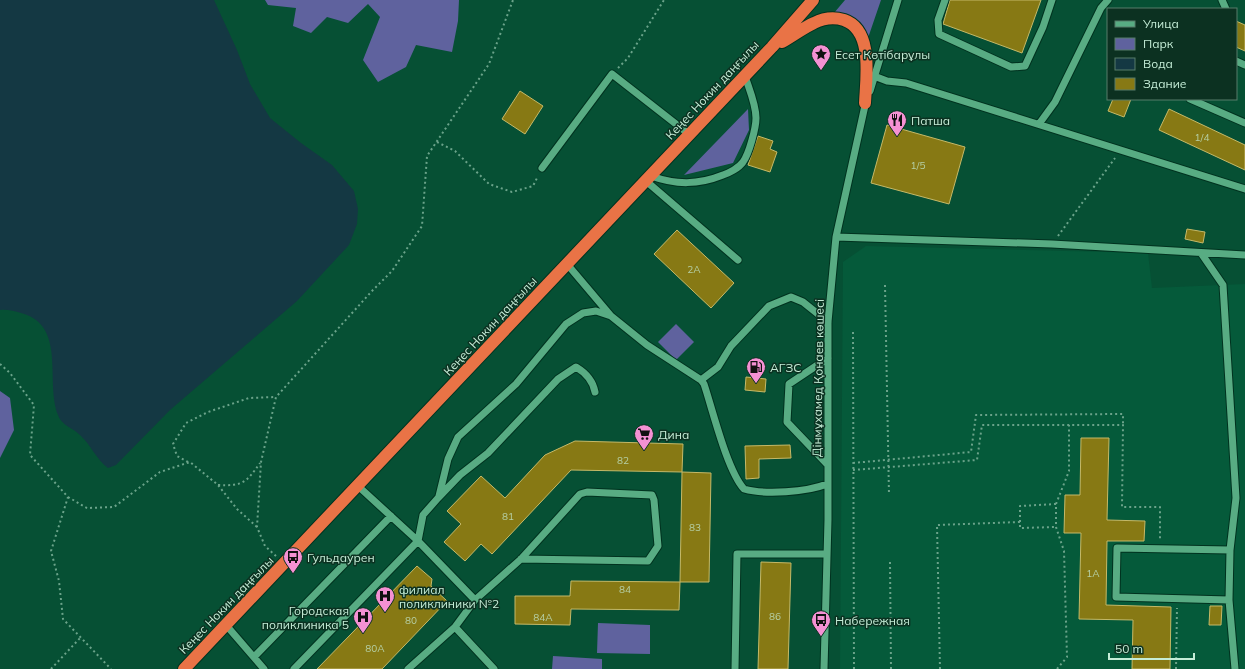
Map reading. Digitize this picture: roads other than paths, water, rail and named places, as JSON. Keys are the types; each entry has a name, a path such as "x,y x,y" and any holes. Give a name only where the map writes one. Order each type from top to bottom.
{"highway":[{"name":"Кеңес Нокин даңғылы","path":"184,669 690,135 772,47 813,0"},
{"path":"772,47 821,20 836,18 853,24 861,35 866,51 866,103"}],"street":[{"name":"Дінмұхамед Қонаев көшесі","path":"824,669 828,322 836,237 866,103 898,0"},
{"path":"945,0 938,20 939,34 1011,67 1025,66 1044,27 1052,0"},
{"path":"1039,124 1055,102 1101,8 1108,0"},
{"path":"542,168 612,74 690,135"},
{"path":"648,179 686,183 708,181 731,172 743,162 752,137 756,118 752,97 745,76"},
{"path":"874,76 887,81 906,83 1245,189"},
{"path":"1192,100 1245,123"},
{"path":"648,179 738,260"},
{"path":"836,237 1052,244 1245,255"},
{"path":"1201,253 1223,285 1236,498 1230,550 1229,600 1235,669"},
{"path":"567,264 611,316 646,345 701,380 704,384 727,454 740,484 744,489 771,492 817,488 827,484"},
{"path":"701,380 718,367 731,346 769,306 791,297 803,302 828,322"},
{"path":"438,498 448,459 458,437 516,384 566,324 583,313 596,311 611,316"},
{"path":"827,464 787,422 789,384 828,358"},
{"path":"294,669 418,541 424,515 438,498 460,475 488,453 558,380 576,367 583,371 593,383 595,392"},
{"path":"358,486 418,541 475,600"},
{"path":"408,669 455,628 475,600 521,559 580,494 587,492 652,495 654,500 658,546 648,561 521,559"},
{"path":"254,657 391,516"},
{"path":"1229,600 1116,597 1117,548 1230,550"},
{"path":"735,669 737,554 826,554"},
{"path":"226,626 264,669"},
{"path":"455,628 489,667"}],"water":[{"path":"0,0 214,0 237,50 250,84 270,118 332,165 354,191 358,209 357,224 349,245 297,301 170,410 116,465 108,468 84,439 64,424 58,415 53,386 52,356 44,329 35,319 21,313 0,310"}],"place":[{"name":"Есет Көтібарұлы","path":"821,71"},
{"name":"Патша","path":"897,137"},
{"name":"АГЗС","path":"756,384"},
{"name":"Дина","path":"644,451"},
{"name":"Гульдаурен","path":"293,574"},
{"name":"филиал поликлиники №2","path":"385,613"},
{"name":"Городская поликлиника 5","path":"363,634"},
{"name":"Набережная","path":"821,637"}]}
